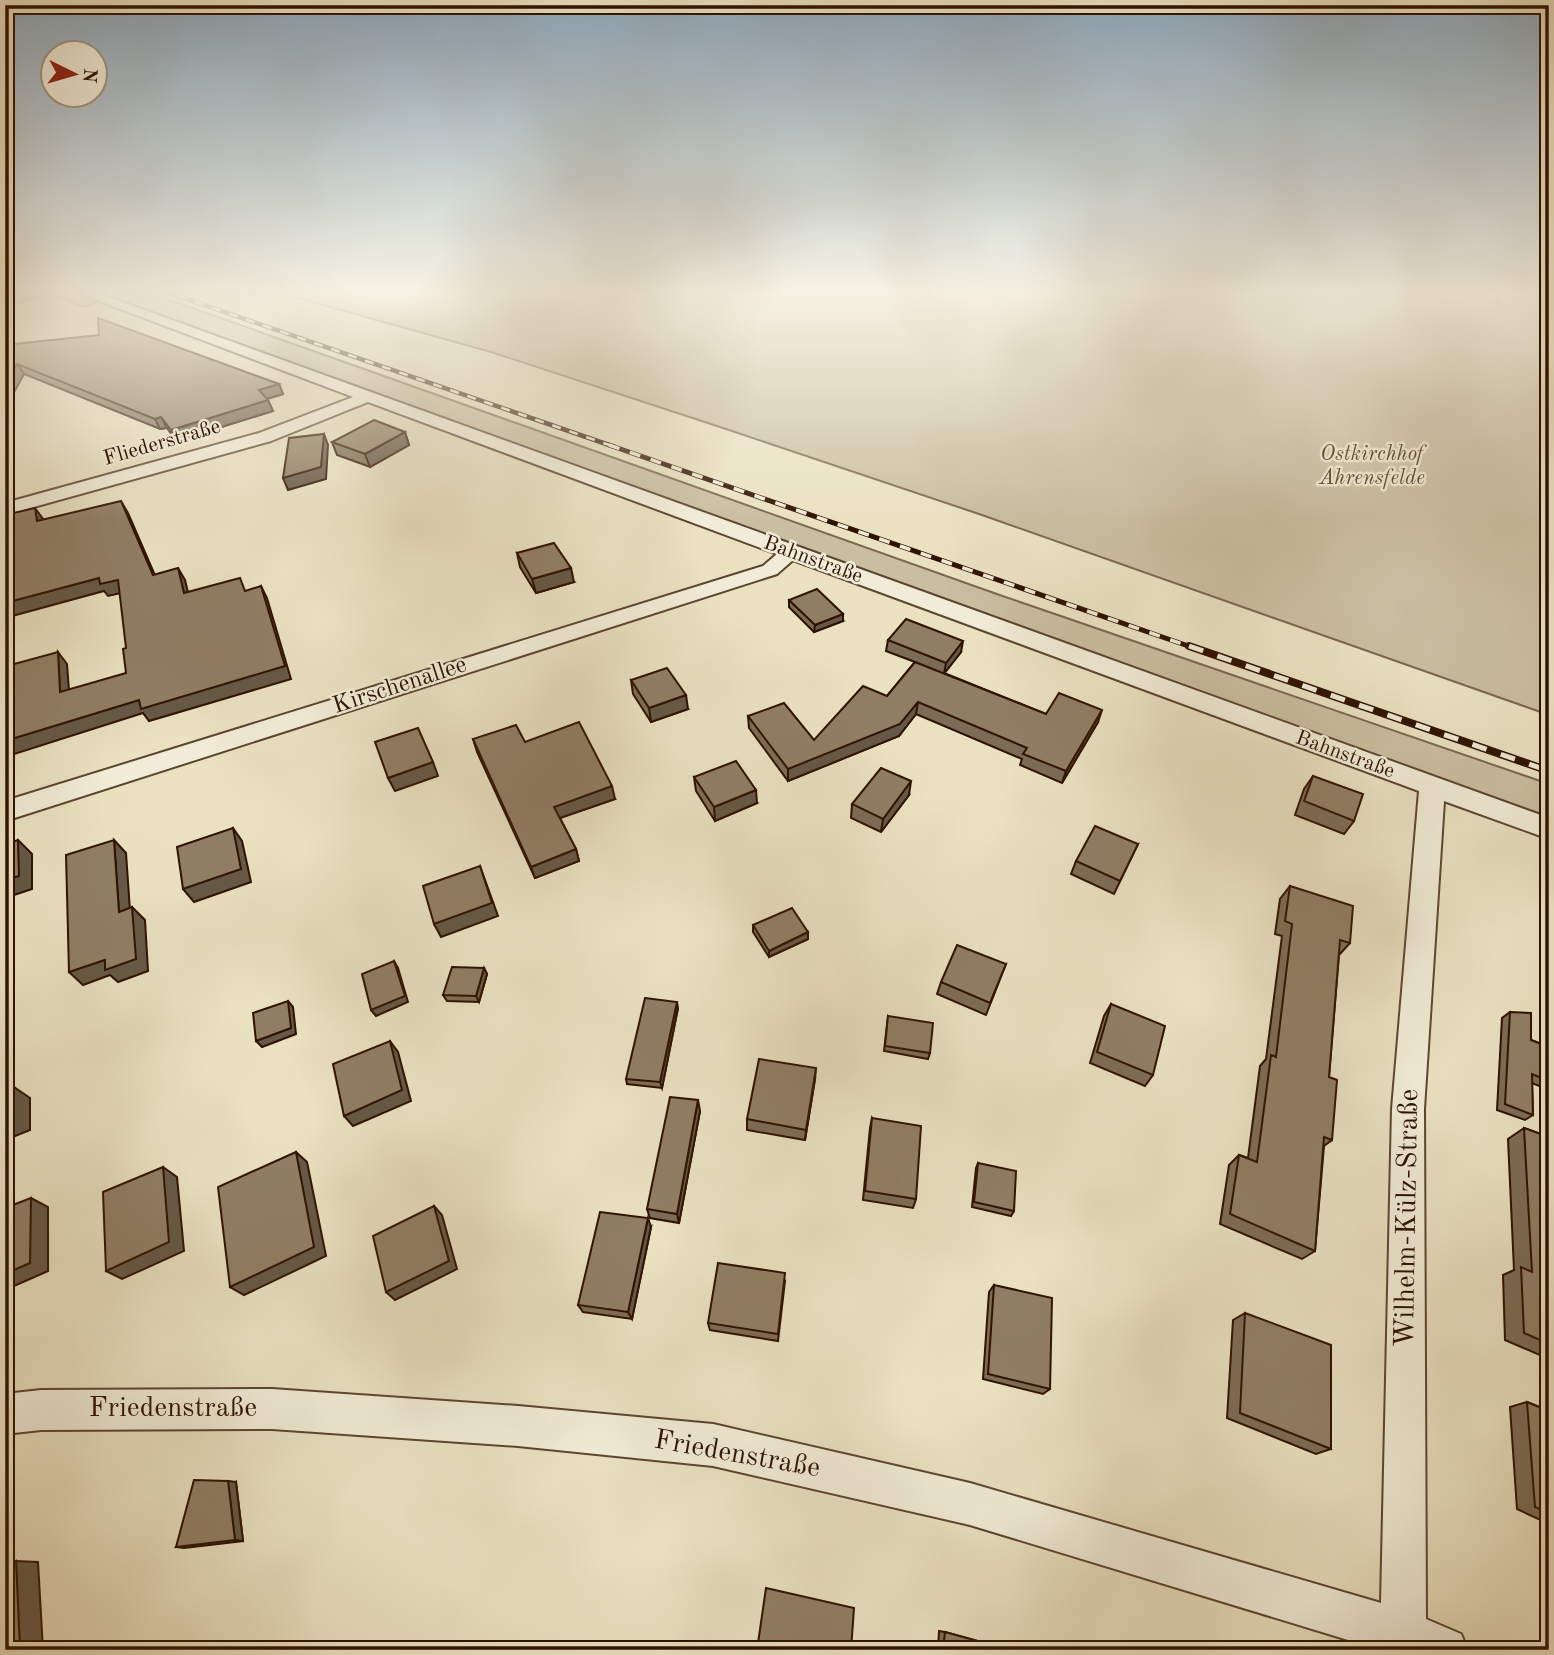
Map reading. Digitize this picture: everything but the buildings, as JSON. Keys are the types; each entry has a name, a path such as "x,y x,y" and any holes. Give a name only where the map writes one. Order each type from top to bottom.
{"street":[{"name":"Bahnstraße","path":"286,367 1549,829"},
{"name":"Fliederstraße","path":"5,509 265,437 367,397"},
{"name":"Kirschenallee","path":"5,811 770,570 790,552"},
{"name":"Wilhelm-Külz-Straße","path":"1403,1641 1408,1109 1432,786"},
{"name":"Friedenstraße","path":"5,1414 41,1410 272,1409 518,1426 713,1445 970,1504 1403,1641 1446,1650"}],"green space":[{"path":"298,367 359,367 994,593 1549,784 1549,821"},
{"name":"Ostkirchhof Ahrensfelde","path":"538,367 1549,367 1549,715 979,514"}],"railway":[{"path":"384,367 615,447"},
{"path":"609,445 1194,648"},
{"path":"1189,646 1549,771"}]}
